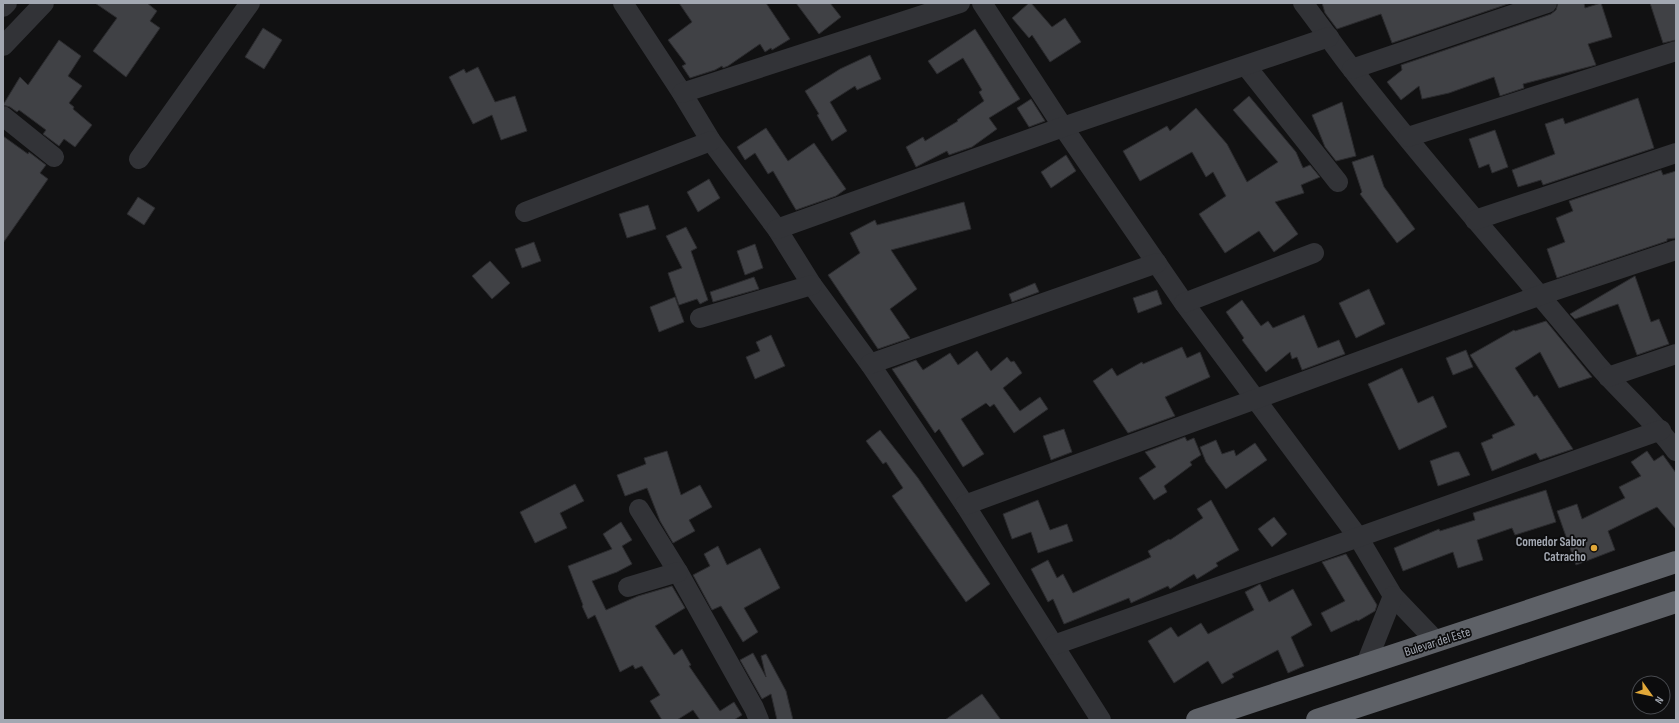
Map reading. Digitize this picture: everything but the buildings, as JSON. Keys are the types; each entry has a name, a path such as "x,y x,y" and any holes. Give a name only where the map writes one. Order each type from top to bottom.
{"highway":[{"name":"Bulevar del Este","path":"1197,720 1228,714 1366,664 1676,562"},
{"path":"1317,720 1676,602"},
{"path":"1352,720 1395,694"}],"street":[{"path":"3,7 7,3"},
{"path":"3,46 44,3"},
{"path":"139,159 250,3"},
{"path":"623,3 682,93 711,141 777,229 812,285 870,364 965,505 1101,720"},
{"path":"682,93 960,3"},
{"path":"982,3 1063,127 1184,303 1358,537 1393,596 1436,641"},
{"path":"1303,3 1352,68 1476,220 1541,295 1608,377 1661,430 1676,451"},
{"path":"1352,68 1547,3"},
{"path":"777,229 1063,127 1329,37"},
{"path":"1408,137 1676,51"},
{"path":"1246,66 1338,182"},
{"path":"3,116 54,157"},
{"path":"525,212 711,141"},
{"path":"1476,220 1676,153"},
{"path":"965,505 1541,295 1676,250"},
{"path":"1184,303 1314,253"},
{"path":"870,364 1157,263"},
{"path":"700,318 812,285"},
{"path":"1608,377 1676,354"},
{"path":"1054,645 1661,430"},
{"path":"639,509 678,572 754,708 759,720"},
{"path":"628,587 678,572"},
{"path":"1366,664 1393,596"}],"place":[{"name":"Comedor Sabor Catracho","path":"1594,548"}]}
